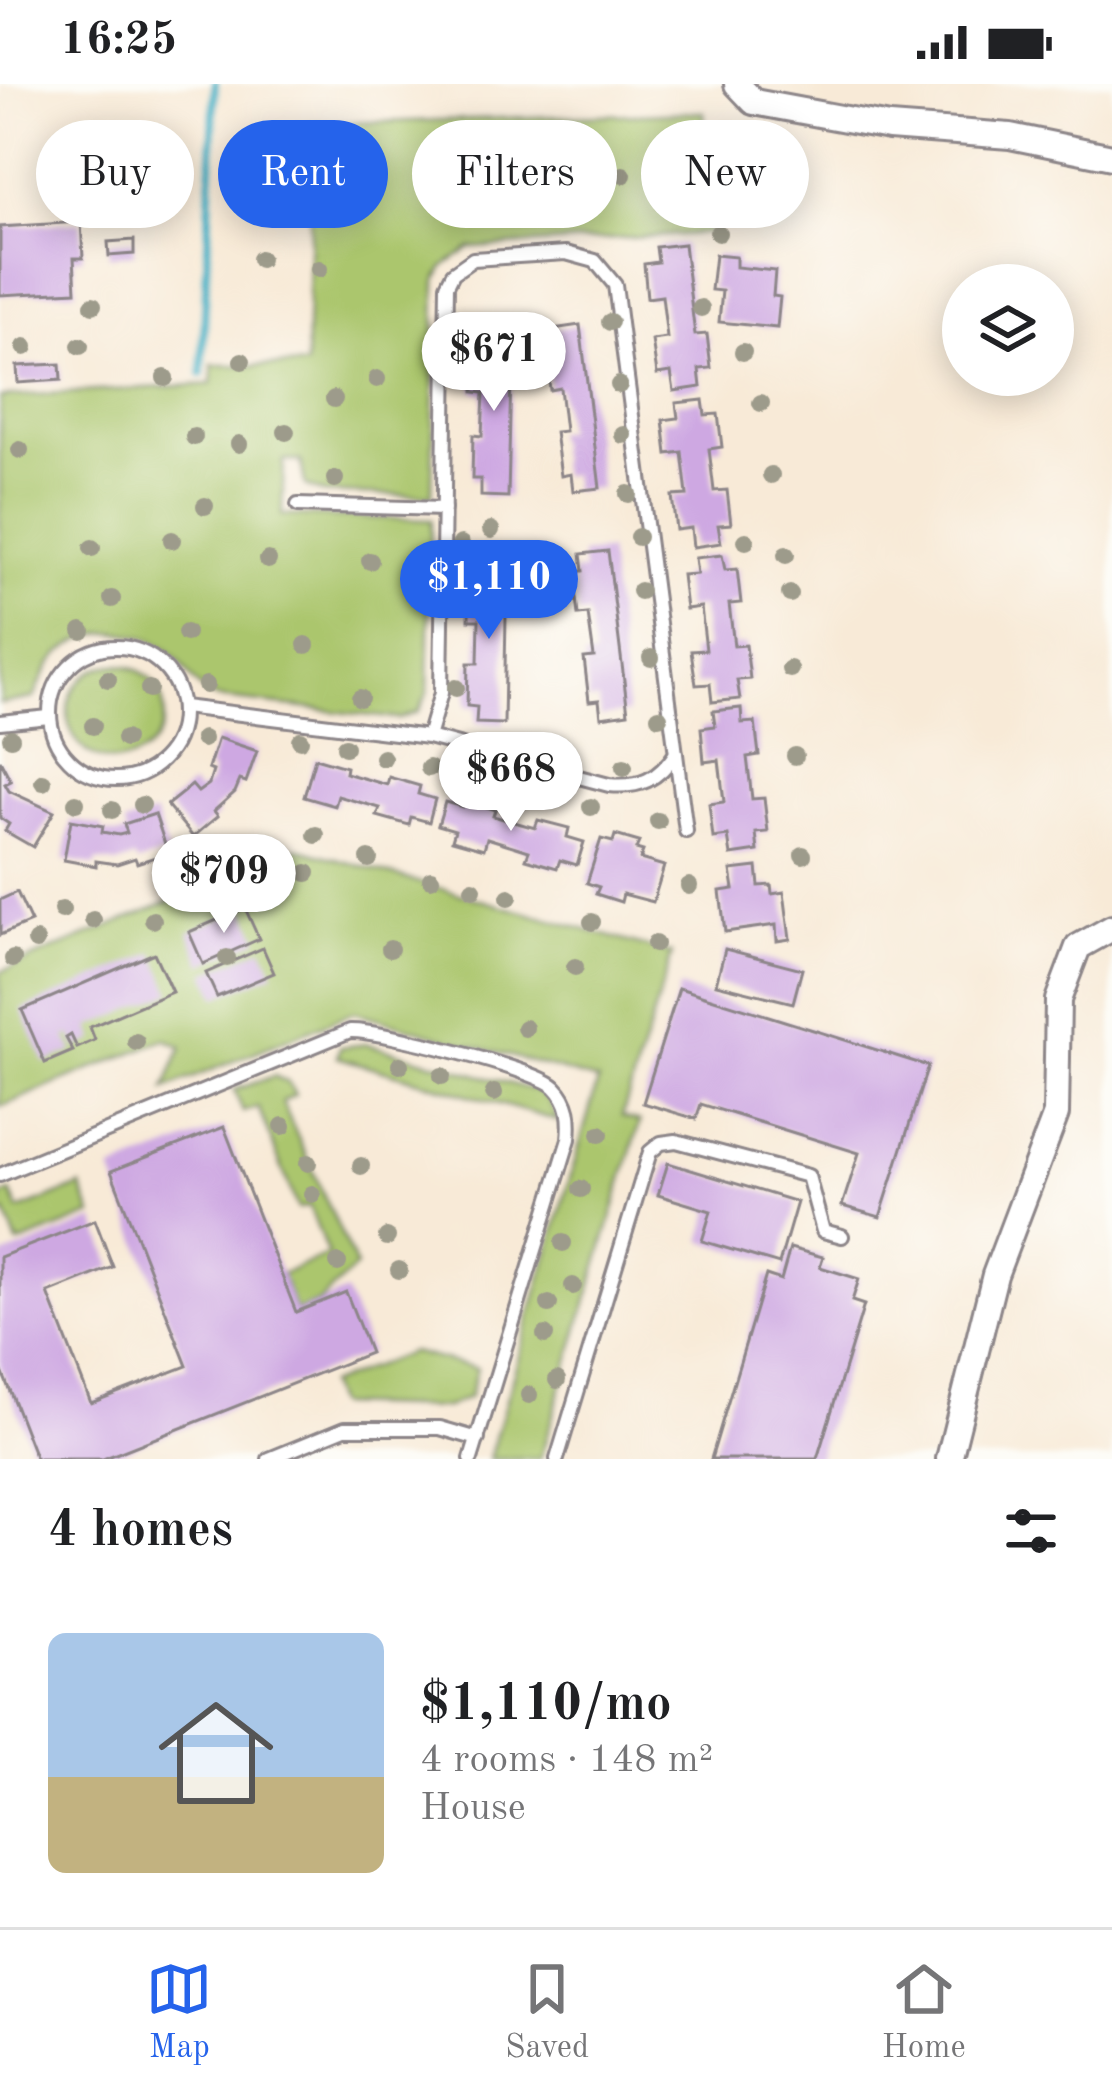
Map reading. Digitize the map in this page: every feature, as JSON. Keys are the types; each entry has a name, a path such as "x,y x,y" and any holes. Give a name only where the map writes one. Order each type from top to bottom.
{"street":[{"path":"737,84 754,102 889,127 1010,136 1112,157"},
{"path":"950,1459 995,1275 1056,1114 1058,1000 1078,947 1112,928"}],"lane":[{"path":"428,736 441,693 447,285 453,273 473,259 566,254 596,261 615,285 618,303 686,831"},
{"path":"298,505 444,509"},
{"path":"122,646 145,652 164,665 177,684 183,707 182,728 174,747 142,775 121,779 100,778 64,756 49,717 52,694 78,657 122,646"},
{"path":"183,707 428,736 629,787 665,769 676,753"},
{"path":"0,722 49,717"},
{"path":"0,1175 350,1031 384,1033 544,1079 566,1101 572,1119 569,1138 471,1459"},
{"path":"556,1459 650,1152 661,1143 690,1143 808,1175 823,1231 842,1236"},
{"path":"269,1459 344,1427 440,1428 478,1439"}],"green space":[{"path":"704,112 704,120 641,120 641,228 709,228 709,233 470,248 444,266 436,282 432,496 323,493 305,486 301,461 284,461 282,515 431,520 428,693 418,712 399,719 217,698 202,690 157,643 125,633 77,642 51,664 34,698 0,704 0,397 212,384 213,365 306,366 310,228 388,228 388,122 412,121 412,228 617,228 617,120 443,120"},
{"path":"116,665 150,679 164,713 150,747 116,761 82,747 68,713 82,679"},
{"path":"297,848 672,954 622,1116 640,1122 540,1459 489,1459 598,1081 354,1012 165,1089 182,1047 165,1039 0,1107 0,972"},
{"path":"367,1044 537,1091 549,1101 558,1121 337,1057 340,1047"},
{"path":"274,1076 288,1082 295,1095 282,1102 356,1267 318,1303 296,1312 281,1274 328,1255 309,1206 298,1209 258,1107 243,1112 234,1090"},
{"path":"81,1186 92,1215 18,1244 6,1213 0,1215 0,1197 11,1192 19,1210"},
{"path":"411,1352 477,1368 469,1397 446,1408 335,1405 327,1385"}],"building":[{"path":"0,227 81,228 83,258 74,258 76,291 0,295"},
{"path":"134,240 134,254 109,256 108,242"},
{"path":"684,244 695,335 707,334 711,368 699,369 701,387 674,391 671,372 657,374 652,340 667,338 662,296 647,298 644,264 658,262 656,247"},
{"path":"715,255 736,257 736,267 775,271 773,296 780,297 777,328 719,322 722,291 711,290"},
{"path":"580,325 600,488 573,491 571,474 561,476 555,432 565,431 560,388 550,390 545,346 555,345 553,329"},
{"path":"485,332 512,333 508,497 481,496 481,479 472,479 473,435 482,436 484,393 474,392 474,349 484,349"},
{"path":"60,364 61,380 18,383 17,366"},
{"path":"703,400 705,415 718,414 722,447 709,449 714,491 727,490 731,524 718,525 721,543 693,547 691,528 676,530 672,496 687,495 682,452 667,454 663,420 678,418 676,403"},
{"path":"608,551 628,713 601,717 599,700 589,701 584,658 594,657 588,614 578,615 573,572 583,571 581,554"},
{"path":"722,555 725,570 737,569 741,603 729,604 734,646 746,645 750,679 737,680 740,699 712,702 710,684 696,685 691,651 706,650 701,607 686,609 682,575 697,574 695,558"},
{"path":"480,560 507,560 504,724 476,723 477,707 467,706 468,663 478,663 479,620 469,620 470,576 480,576"},
{"path":"741,708 742,723 755,722 759,755 747,757 752,799 764,798 768,832 756,833 758,851 731,855 728,836 713,838 709,804 724,802 719,760 704,762 701,728 715,726 713,711"},
{"path":"218,738 257,751 246,782 240,780 235,792 214,811 218,816 193,837 167,805 192,785 198,792 209,784 213,771 208,769"},
{"path":"315,758 387,785 389,777 420,786 418,794 435,799 429,822 411,817 409,825 377,816 380,808 338,796 335,806 304,797"},
{"path":"0,760 11,781 5,784 9,791 54,812 33,847 5,831 9,824 0,818"},
{"path":"464,800 495,810 493,816 535,828 538,820 569,828 567,837 584,842 577,865 560,860 557,868 526,859 529,851 487,838 484,849 452,840 455,830 438,825 445,802 462,807"},
{"path":"155,814 168,853 137,863 135,858 117,864 96,861 96,866 64,860 71,820 103,826 102,832 119,835 127,833 124,824"},
{"path":"615,835 639,842 640,859 664,866 653,902 623,894 621,902 596,894 599,887 587,883 601,839 613,842"},
{"path":"757,867 759,886 771,885 772,894 784,892 790,939 777,941 776,925 725,932 720,891 734,889 731,870"},
{"path":"17,892 31,922 0,935 0,900"},
{"path":"245,908 259,939 203,964 189,932"},
{"path":"263,948 274,973 217,997 206,973"},
{"path":"725,949 802,969 793,1003 716,984"},
{"path":"154,953 172,992 90,1027 95,1040 77,1048 71,1035 66,1038 73,1051 45,1063 22,1010"},
{"path":"679,988 928,1066 880,1217 842,1206 859,1153 701,1104 696,1119 643,1103"},
{"path":"224,1127 296,1312 346,1292 370,1353 103,1459 36,1459 0,1366 0,1257 95,1220 113,1267 48,1293 91,1403 187,1366 111,1171"},
{"path":"668,1163 797,1202 779,1264 702,1241 711,1211 658,1195"},
{"path":"790,1248 823,1257 820,1267 859,1279 852,1301 864,1305 817,1459 711,1459 766,1275 781,1280"}],"waterway":[{"path":"202,374 215,84"}]}
